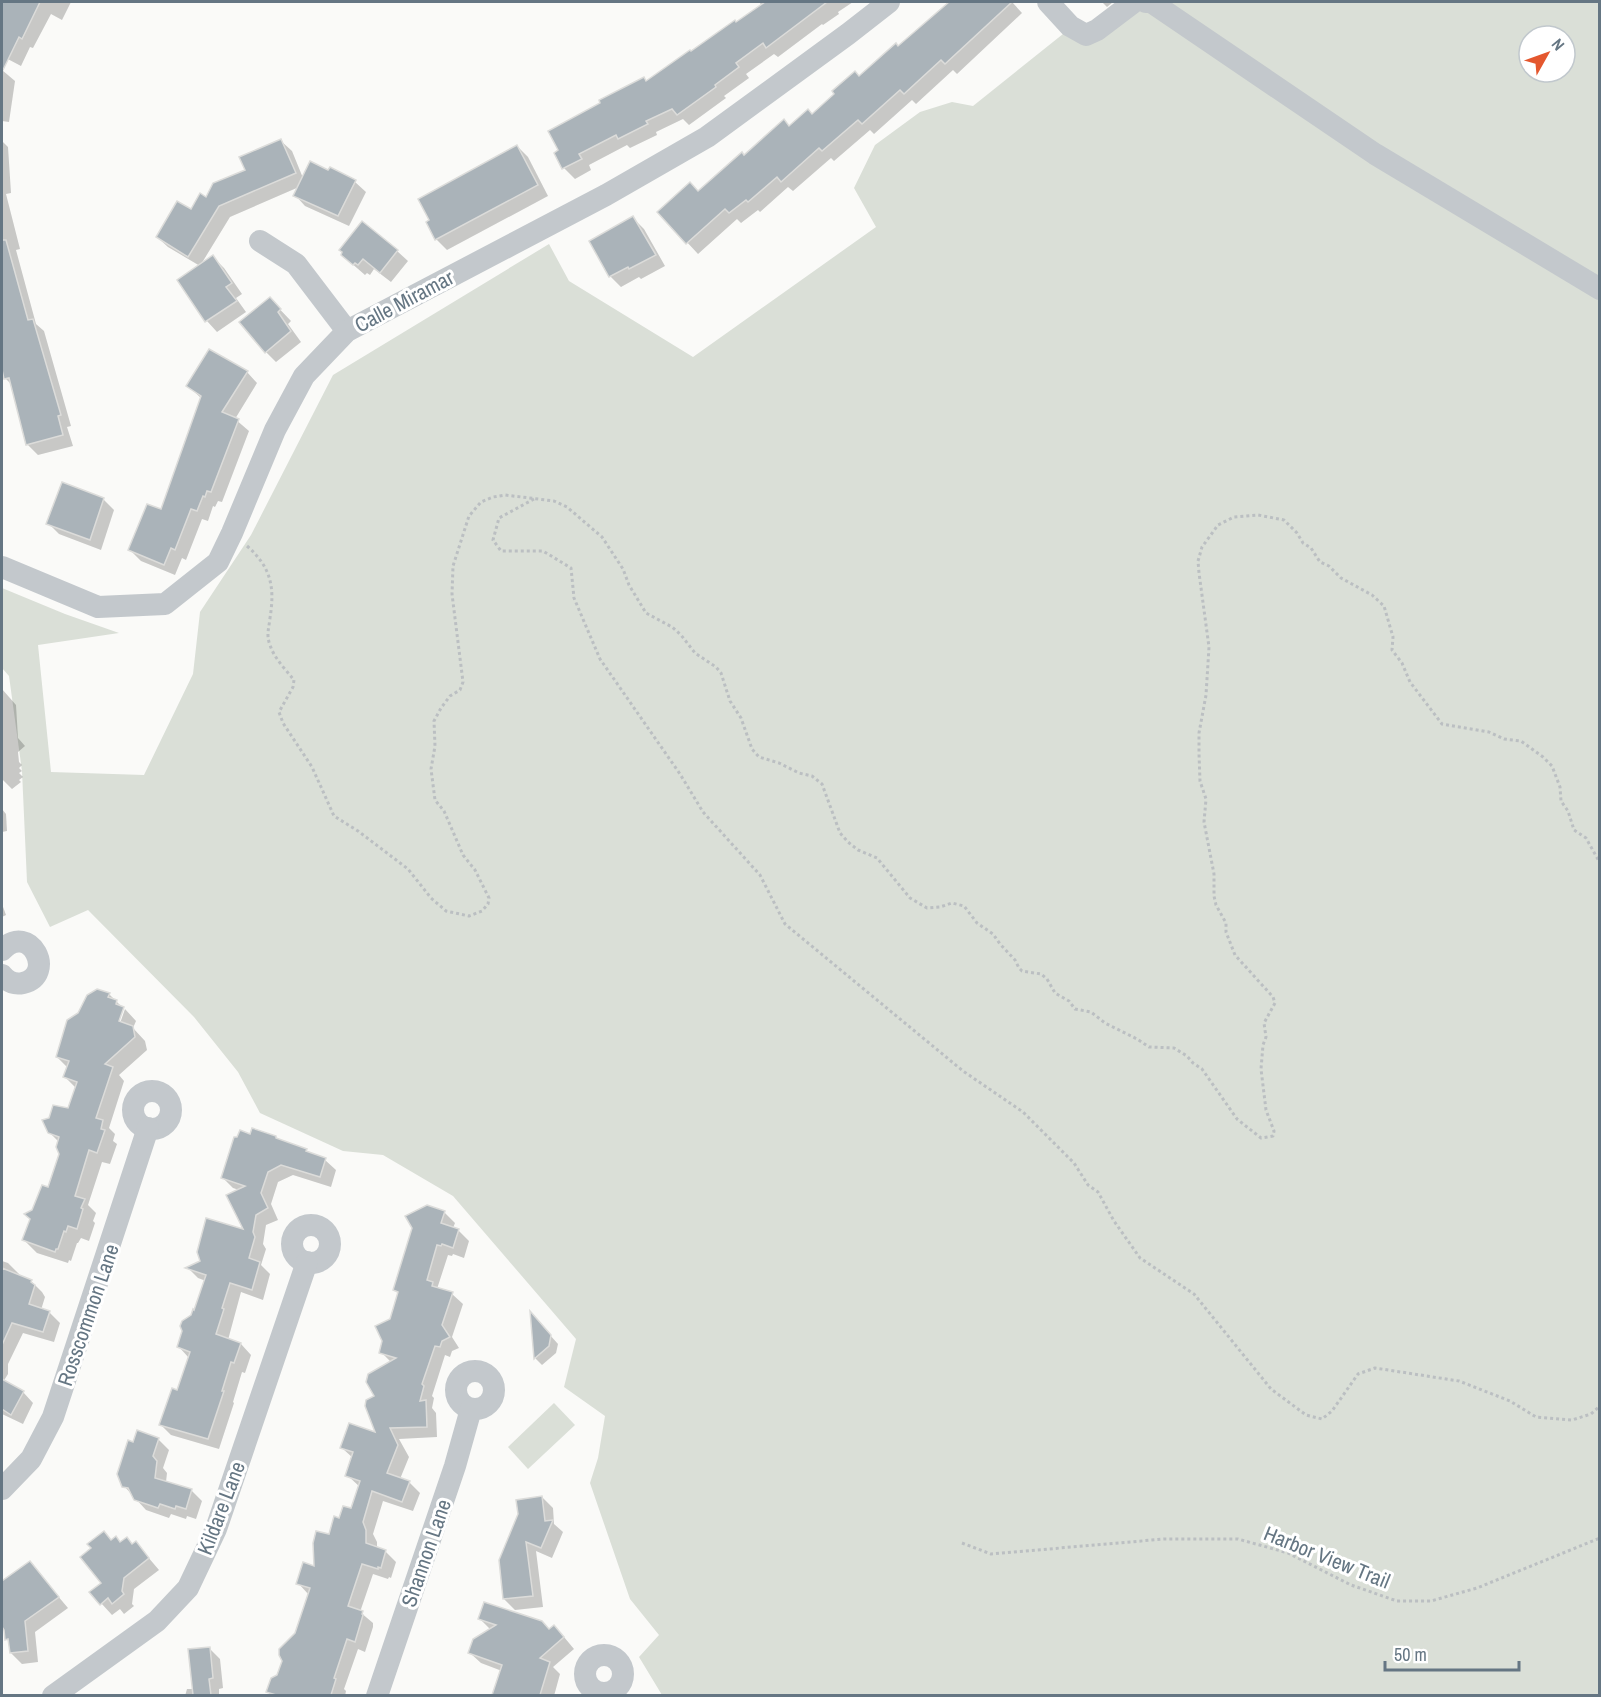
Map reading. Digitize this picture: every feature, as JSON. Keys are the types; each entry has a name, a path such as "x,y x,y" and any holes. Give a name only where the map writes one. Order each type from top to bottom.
{"street":[{"name":"Calle Miramar","path":"2,567 98,607 165,604 218,561 232,533 274,430 304,376 347,331 606,195 707,137 889,2"},
{"path":"1048,2 1070,26 1086,35 1097,30 1134,2"},
{"path":"1146,2 1151,2 1375,154 1599,289"},
{"path":"260,241 296,264 347,331"},
{"path":"2,950 8,944 21,942 33,948 39,960 37,972 29,981 17,984 3,982"},
{"name":"Rosscommon Lane","path":"2,1489 31,1459 53,1417 148,1128"},
{"name":"Kildare Lane","path":"53,1695 157,1621 188,1588 216,1529 307,1262"},
{"name":"Shannon Lane","path":"377,1695 455,1466 471,1409"}],"path":[{"path":"232,533 258,556 272,584 273,604 267,632 270,647 294,680 293,687 279,712 283,723 312,767 328,807 334,816 408,869 431,898 446,911 469,916 482,911 488,904 489,898 475,870 463,855 444,811 435,800 431,769 435,747 434,721 450,696 460,690 463,682 452,594 453,566 469,516 481,502 505,495 554,501 567,507 602,537 623,569 645,613 672,627 695,653 721,673 730,701 741,718 752,749 759,757 812,776 822,784 840,833 858,850 877,858 910,898 927,908 940,908 952,903 964,906 977,923 993,934 1019,968 1041,974 1047,979 1055,993 1069,1001 1076,1009 1091,1012 1105,1023 1149,1047 1174,1048 1187,1056 1192,1063 1202,1069 1237,1119 1261,1138 1273,1136 1274,1131 1266,1110 1261,1069 1266,1037 1264,1023 1275,1003 1273,997 1235,955 1226,932 1226,923 1216,905 1214,874 1204,822 1206,799 1200,781 1199,733 1206,695 1209,647 1198,561 1202,547 1218,525 1234,517 1248,515 1284,520 1302,538 1303,543 1311,548 1320,562 1329,566 1341,578 1372,595 1384,606 1393,637 1392,650 1402,663 1410,682 1442,724 1489,732 1504,739 1521,741 1543,757 1552,766 1560,787 1561,801 1568,811 1574,830 1586,838 1599,863"},
{"path":"536,498 499,518 493,540 501,551 543,551 571,568 574,598 600,659 680,774 703,812 760,876 785,924 963,1071 1023,1112 1074,1163 1088,1185 1098,1192 1114,1221 1140,1257 1194,1294 1271,1389 1306,1415 1322,1419 1332,1411 1358,1374 1375,1368 1459,1381 1510,1401 1536,1417 1572,1420 1591,1414 1599,1406"},
{"name":"Harbor View Trail","path":"962,1543 991,1554 1164,1539 1238,1539 1288,1553 1350,1585 1397,1601 1431,1601 1477,1588 1599,1538"}],"shaded area":[{"path":"1142,2 1599,2 1599,1695 662,1695 639,1657 659,1635 630,1599 590,1483 598,1458 605,1416 564,1387 576,1339 453,1196 383,1155 343,1151 260,1113 238,1072 194,1017 88,910 50,927 27,882 22,771 9,676 2,668 2,588 119,633 38,645 51,772 144,775 193,674 200,612 251,535 333,375 549,244 569,281 693,357 876,227 854,188 875,145 920,112 952,102 973,106 1063,34"},
{"path":"554,1403 575,1425 528,1469 508,1447"}],"building":[{"path":"2,2 40,2 22,39 19,37 2,72"},
{"path":"765,2 827,2 766,48 763,43 736,63 739,67 677,115 672,109 646,121 648,124 618,139 616,135 579,154 582,159 562,169 554,153 558,150 548,131 600,103 599,100 644,77 646,81"},
{"path":"949,2 1012,2 945,64 941,60 904,94 900,90 862,124 858,120 822,151 819,148 781,182 777,177 748,202 746,200 729,213 725,209 686,244 657,212 690,182 698,191 742,152 744,155 784,119 789,126 808,109 812,114 834,94 832,91 855,71 859,76 896,43 898,46"},
{"path":"281,139 296,173 219,206 188,257 156,237 177,201 191,209 200,193 206,197 213,183 245,170 239,157"},
{"path":"517,145 538,185 435,240 426,222 429,220 418,199"},
{"path":"310,161 328,170 330,167 356,180 338,216 293,196"},
{"path":"633,216 656,255 609,277 589,241"},
{"path":"362,221 398,250 380,273 363,259 358,265 355,263 353,265 341,255 342,252 339,250"},
{"path":"2,240 6,240 28,320 33,319 61,415 58,416 63,435 26,445 9,378 4,379 2,370"},
{"path":"213,255 232,283 226,287 237,301 205,322 177,280"},
{"path":"270,297 281,309 278,312 291,331 265,353 239,322"},
{"path":"209,349 248,371 222,412 239,419 211,492 207,491 205,497 203,496 197,511 191,509 175,550 171,548 164,565 128,550 147,504 161,509 201,396 186,386"},
{"path":"62,482 104,498 90,540 46,524"},
{"path":"97,989 110,993 108,997 117,1000 116,1004 124,1007 119,1021 133,1026 135,1037 105,1064 113,1067 96,1118 103,1120 101,1129 105,1130 97,1153 89,1150 75,1196 85,1199 77,1229 68,1226 55,1252 22,1240 30,1219 24,1214 32,1210 42,1185 48,1187 59,1154 56,1147 59,1137 48,1133 42,1120 49,1118 53,1105 68,1108 77,1082 63,1077 69,1061 56,1057 67,1020 78,1013 87,995"},
{"path":"252,1128 326,1158 320,1177 281,1165 268,1172 261,1193 268,1208 256,1215 253,1232 255,1237 249,1258 260,1262 252,1290 230,1283 216,1334 241,1343 234,1363 231,1362 208,1439 159,1425 172,1388 177,1390 190,1352 177,1347 182,1331 180,1326 194,1310 206,1275 185,1268 200,1261 197,1252 206,1218 243,1229 226,1195 245,1186 221,1178 234,1137 237,1137 240,1130 250,1134"},
{"path":"427,1205 445,1211 441,1223 459,1229 453,1248 442,1244 437,1245 427,1280 433,1282 432,1286 453,1292 442,1325 450,1337 442,1341 440,1347 435,1346 422,1384 424,1386 420,1401 426,1400 427,1427 390,1428 398,1445 387,1473 410,1481 402,1502 372,1491 363,1522 366,1530 366,1543 386,1550 381,1568 362,1564 348,1606 363,1611 363,1615 355,1642 347,1639 331,1695 276,1695 266,1692 271,1678 277,1675 282,1661 279,1649 295,1633 310,1588 296,1584 303,1562 314,1566 313,1543 316,1531 329,1534 334,1516 339,1518 343,1506 351,1508 360,1481 345,1476 353,1452 340,1448 349,1423 375,1432 365,1406 366,1400 374,1396 366,1382 368,1374 396,1358 379,1353 382,1341 375,1326 390,1319 398,1292 393,1290 412,1228 405,1216"},
{"path":"2,1268 32,1280 31,1282 35,1285 29,1304 50,1311 43,1332 12,1323 2,1345"},
{"path":"530,1311 551,1335 549,1346 534,1359"},
{"path":"2,1379 24,1391 11,1415 2,1409"},
{"path":"137,1430 159,1438 153,1456 157,1461 155,1478 192,1489 186,1509 176,1506 175,1509 160,1504 158,1508 134,1500 128,1488 122,1487 117,1474 128,1440 133,1442"},
{"path":"542,1496 545,1521 553,1520 541,1548 526,1542 533,1596 503,1599 499,1560 518,1514 516,1500"},
{"path":"104,1531 111,1540 116,1536 120,1542 127,1537 132,1544 136,1541 149,1558 124,1578 122,1591 124,1594 112,1604 108,1598 100,1605 89,1592 101,1583 80,1557 91,1548 87,1544"},
{"path":"30,1561 59,1597 25,1621 28,1651 10,1653 8,1639 5,1640 2,1627 2,1581"},
{"path":"484,1602 542,1621 549,1629 554,1625 564,1637 540,1658 550,1662 540,1695 492,1695 502,1665 468,1653 473,1639 496,1625 478,1619"},
{"path":"210,1647 213,1678 209,1679 211,1695 193,1695 188,1649"}]}
